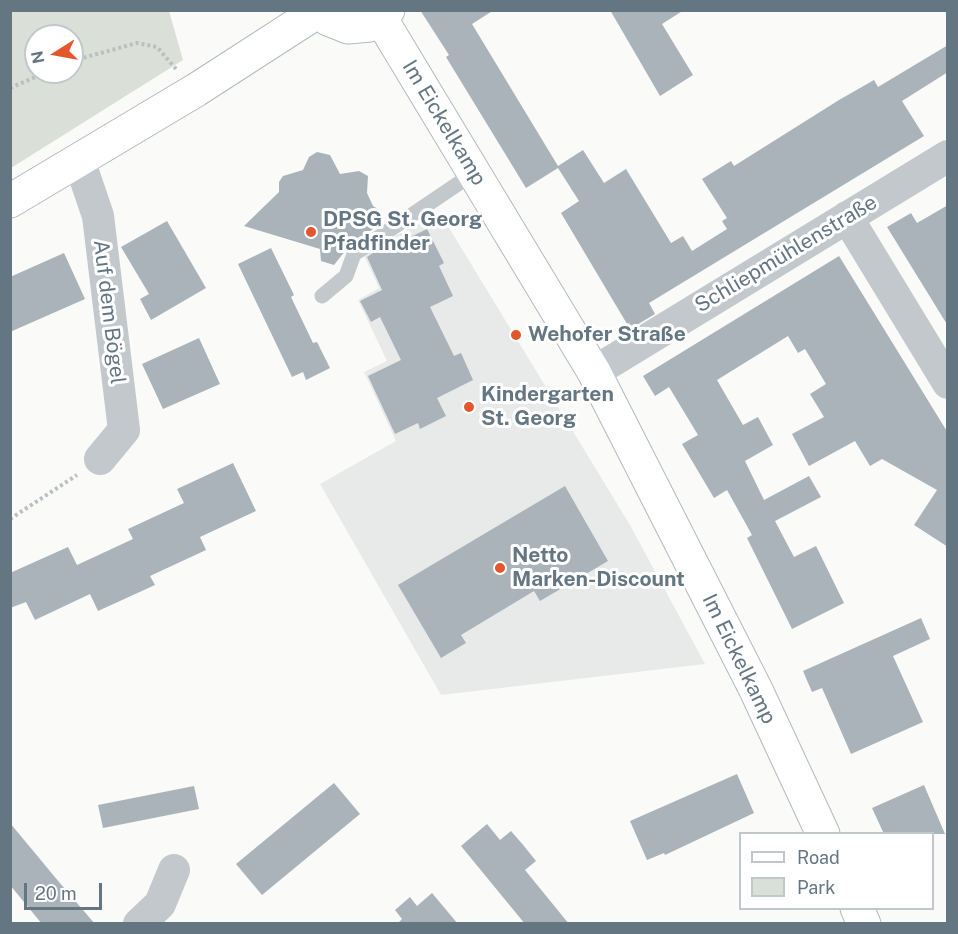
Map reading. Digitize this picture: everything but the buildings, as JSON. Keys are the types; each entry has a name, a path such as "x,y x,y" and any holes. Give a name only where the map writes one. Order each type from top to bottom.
{"street":[{"name":"Im Eickelkamp","path":"320,10 328,19 348,27 370,25 385,15 474,173 594,372 756,690 821,832"},
{"path":"10,201 196,90 320,10"},
{"name":"Schliepmühlenstraße","path":"594,372 948,156"},
{"name":"Auf dem Bögel","path":"80,160 98,216 124,429 100,459"},
{"path":"847,217 948,383"},
{"path":"139,924 160,904 174,870"},
{"path":"857,910 864,924"}],"lane":[{"path":"322,296 346,276 354,254 474,173"}],"path":[{"path":"84,58 137,43 157,47 196,90"},
{"path":"10,88 24,82"},
{"path":"10,519 100,459"}],"shaded area":[{"path":"440,213 630,525 705,664 441,695 320,484 396,441 364,372 387,361 358,300 379,288 363,253"}],"green space":[{"path":"11,10 169,11 183,60 11,168"}],"place":[{"name":"DPSG St. Georg Pfadfinder","path":"311,232"},
{"name":"Wehofer Straße","path":"516,335"},
{"name":"Kindergarten St. Georg","path":"469,407"},
{"name":"Netto Marken-Discount","path":"500,568"}]}
